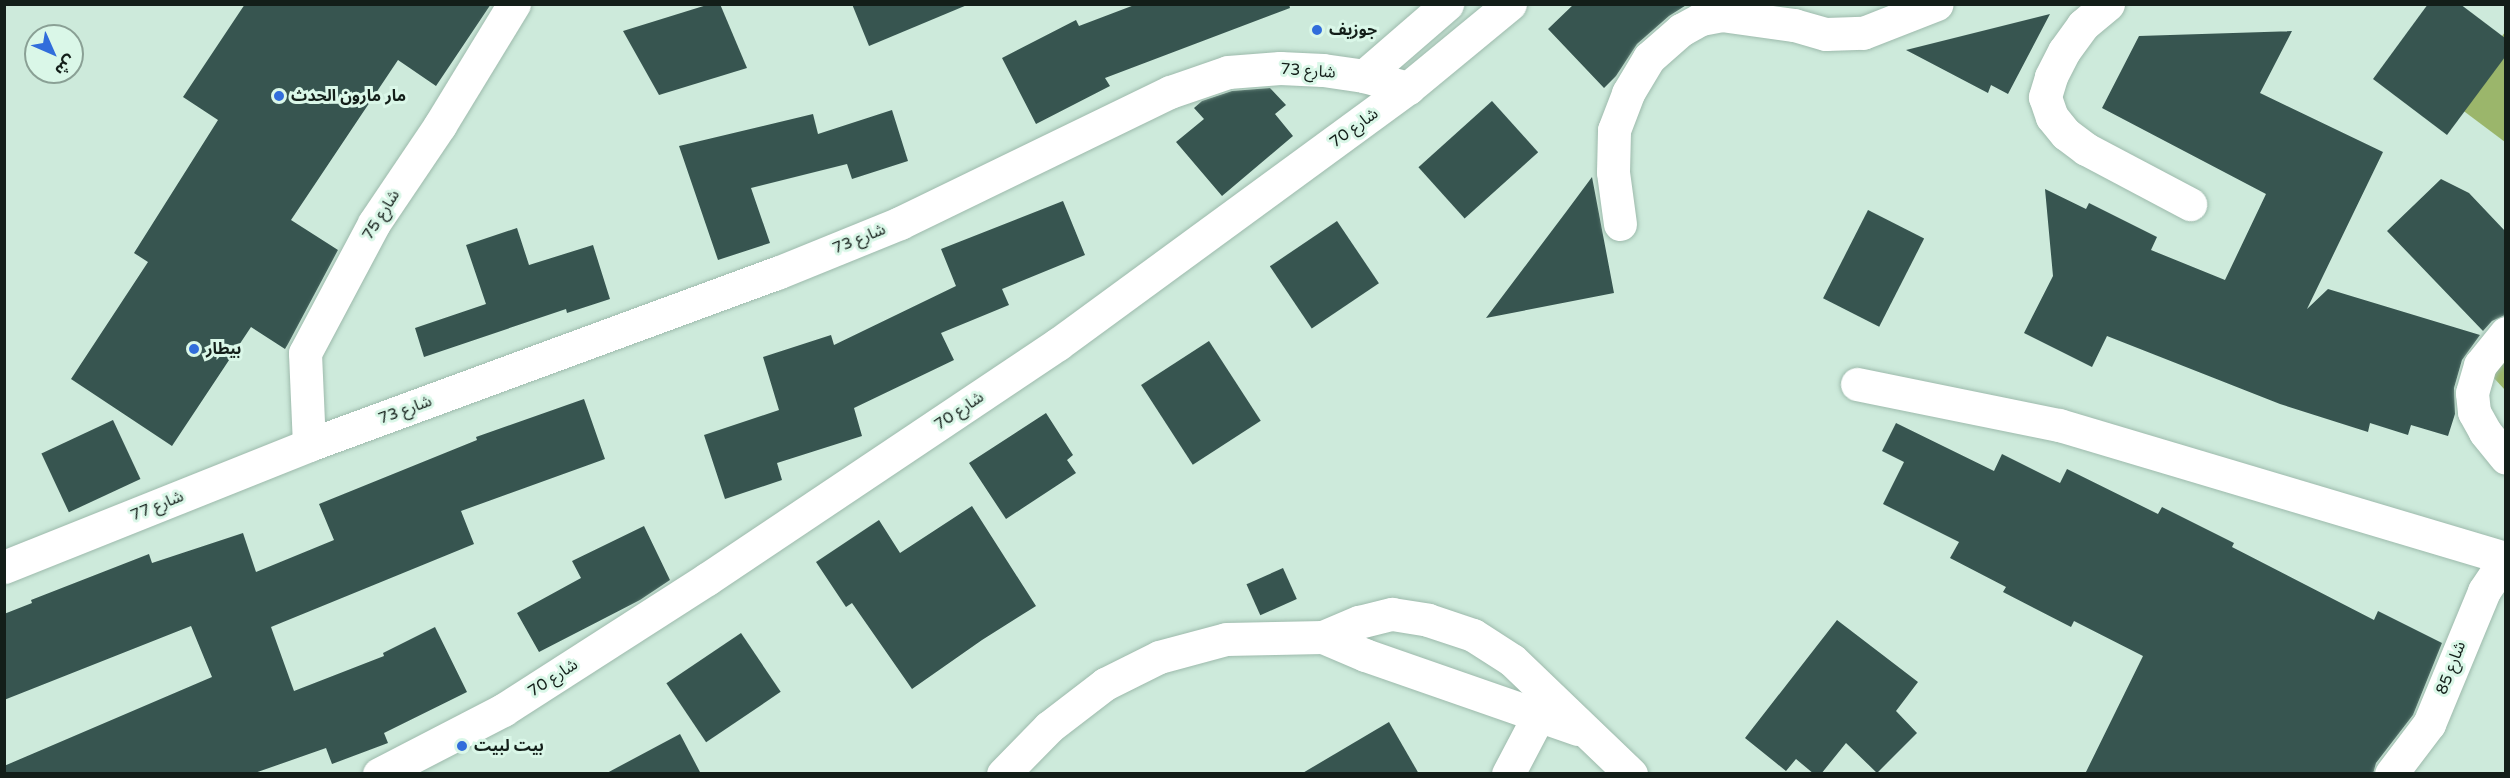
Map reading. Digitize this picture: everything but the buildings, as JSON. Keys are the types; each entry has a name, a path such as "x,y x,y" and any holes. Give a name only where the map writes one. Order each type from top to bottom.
{"street":[{"name":"شارع 75","path":"309,445 305,353 374,223 440,125 514,4"},
{"path":"1364,76 1447,4"},
{"name":"شارع 70","path":"379,774 503,710 707,579 1058,344 1408,88 1510,4"},
{"path":"1620,224 1613,172 1614,130 1628,93 1649,58 1681,30 1701,19 1721,15 1794,25 1826,34 1863,33 1937,4"},
{"path":"2108,4 2083,25 2064,51 2051,77 2046,97 2052,117 2066,134 2086,149 2190,204"},
{"name":"شارع 73","path":"309,445 777,273 900,223 1170,92 1228,72 1280,68 1323,70 1364,76 1408,88"},
{"path":"2505,333 2480,365 2472,393 2474,412 2485,432 2505,458"},
{"path":"1857,384 2058,425 2505,558"},
{"name":"شارع 77","path":"4,567 309,445"},
{"name":"شارع 85","path":"2391,774 2429,724 2484,591 2505,558"},
{"path":"1003,774 1049,727 1105,684 1159,657 1226,639 1323,637 1359,622 1392,614 1428,620 1473,635 1512,660 1543,705"},
{"path":"1323,637 1365,655 1543,705 1587,732 1631,774"},
{"path":"1508,774 1543,705"}],"green space":[{"path":"2505,32 2505,142 2453,103"},
{"path":"2505,359 2505,390 2493,377"}],"place":[{"name":"جوزيف","path":"1317,30"},
{"name":"مار مارون الحدث","path":"279,96"},
{"name":"بيطار","path":"194,349"},
{"name":"بيت لبيت","path":"462,746"}]}
